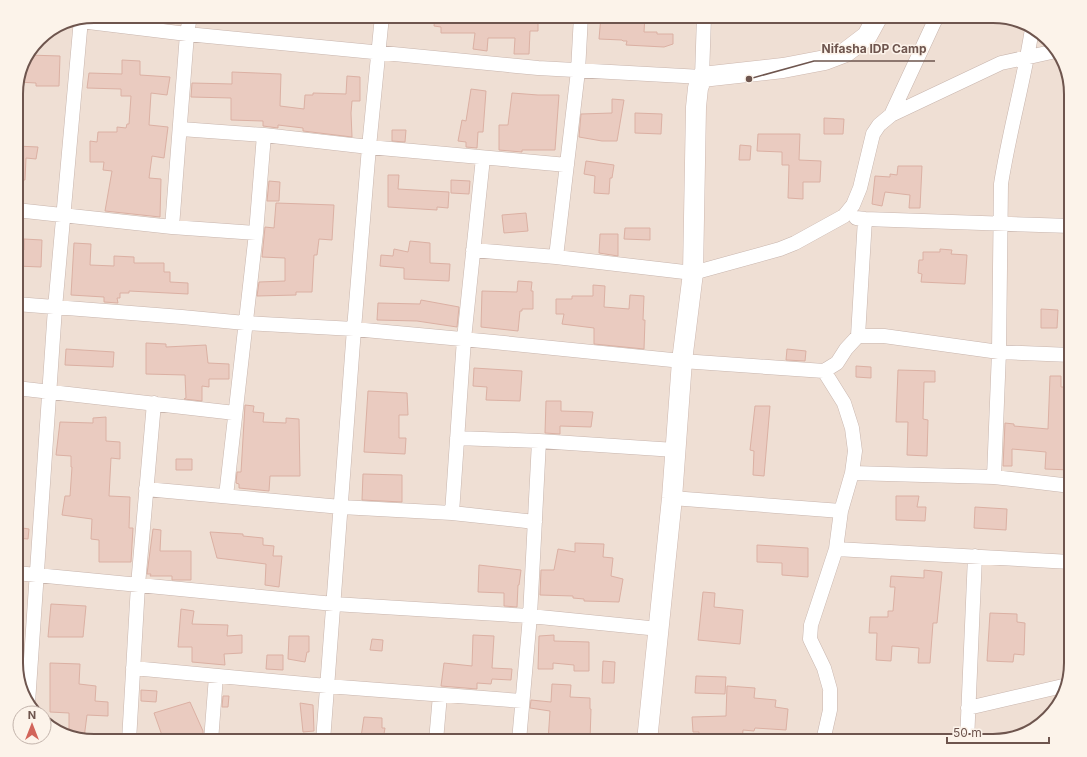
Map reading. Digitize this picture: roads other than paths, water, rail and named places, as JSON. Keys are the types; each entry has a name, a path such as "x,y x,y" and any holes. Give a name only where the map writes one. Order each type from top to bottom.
{"street":[{"path":"101,23 187,34 538,68 702,77 783,68 825,60 846,52 867,36 874,23"},
{"path":"172,227 189,23"},
{"path":"324,734 354,329 369,147 381,23"},
{"path":"556,257 578,70 581,23"},
{"path":"648,734 672,498 682,361 693,273 696,107 698,88 702,77 704,23"},
{"path":"891,115 934,23"},
{"path":"29,691 55,308 78,25"},
{"path":"994,477 999,352 1001,184 1004,162 1028,56 1031,34"},
{"path":"473,250 556,257 693,273 780,249 795,243 844,216 853,205 860,188 873,134 879,125 891,115 1001,63 1050,52"},
{"path":"181,129 264,135 369,147 566,165"},
{"path":"226,496 256,234 264,135"},
{"path":"452,513 464,339 483,158"},
{"path":"23,211 172,227 256,234"},
{"path":"844,216 865,219 1001,225 1064,226"},
{"path":"23,305 245,323 354,329 682,361 824,371 837,363 846,349 858,336 865,219"},
{"path":"858,336 884,336 999,352 1064,355"},
{"path":"824,371 844,402 852,428 855,452 852,473 841,511 836,549 811,625 810,639 824,668 830,689 830,710 825,734"},
{"path":"23,389 235,412"},
{"path":"129,734 138,585 154,403"},
{"path":"458,438 539,441 675,450"},
{"path":"520,734 530,616 539,441"},
{"path":"852,473 994,477 1064,485"},
{"path":"146,489 341,507 452,513 535,522"},
{"path":"672,498 841,511"},
{"path":"836,549 1064,562"},
{"path":"967,734 975,556"},
{"path":"23,575 334,604 530,616 659,629"},
{"path":"133,668 522,702"},
{"path":"212,734 216,676"},
{"path":"968,708 1060,687"},
{"path":"437,734 440,695"}],"place":[{"name":"Nifasha IDP Camp","path":"749,79"}]}
